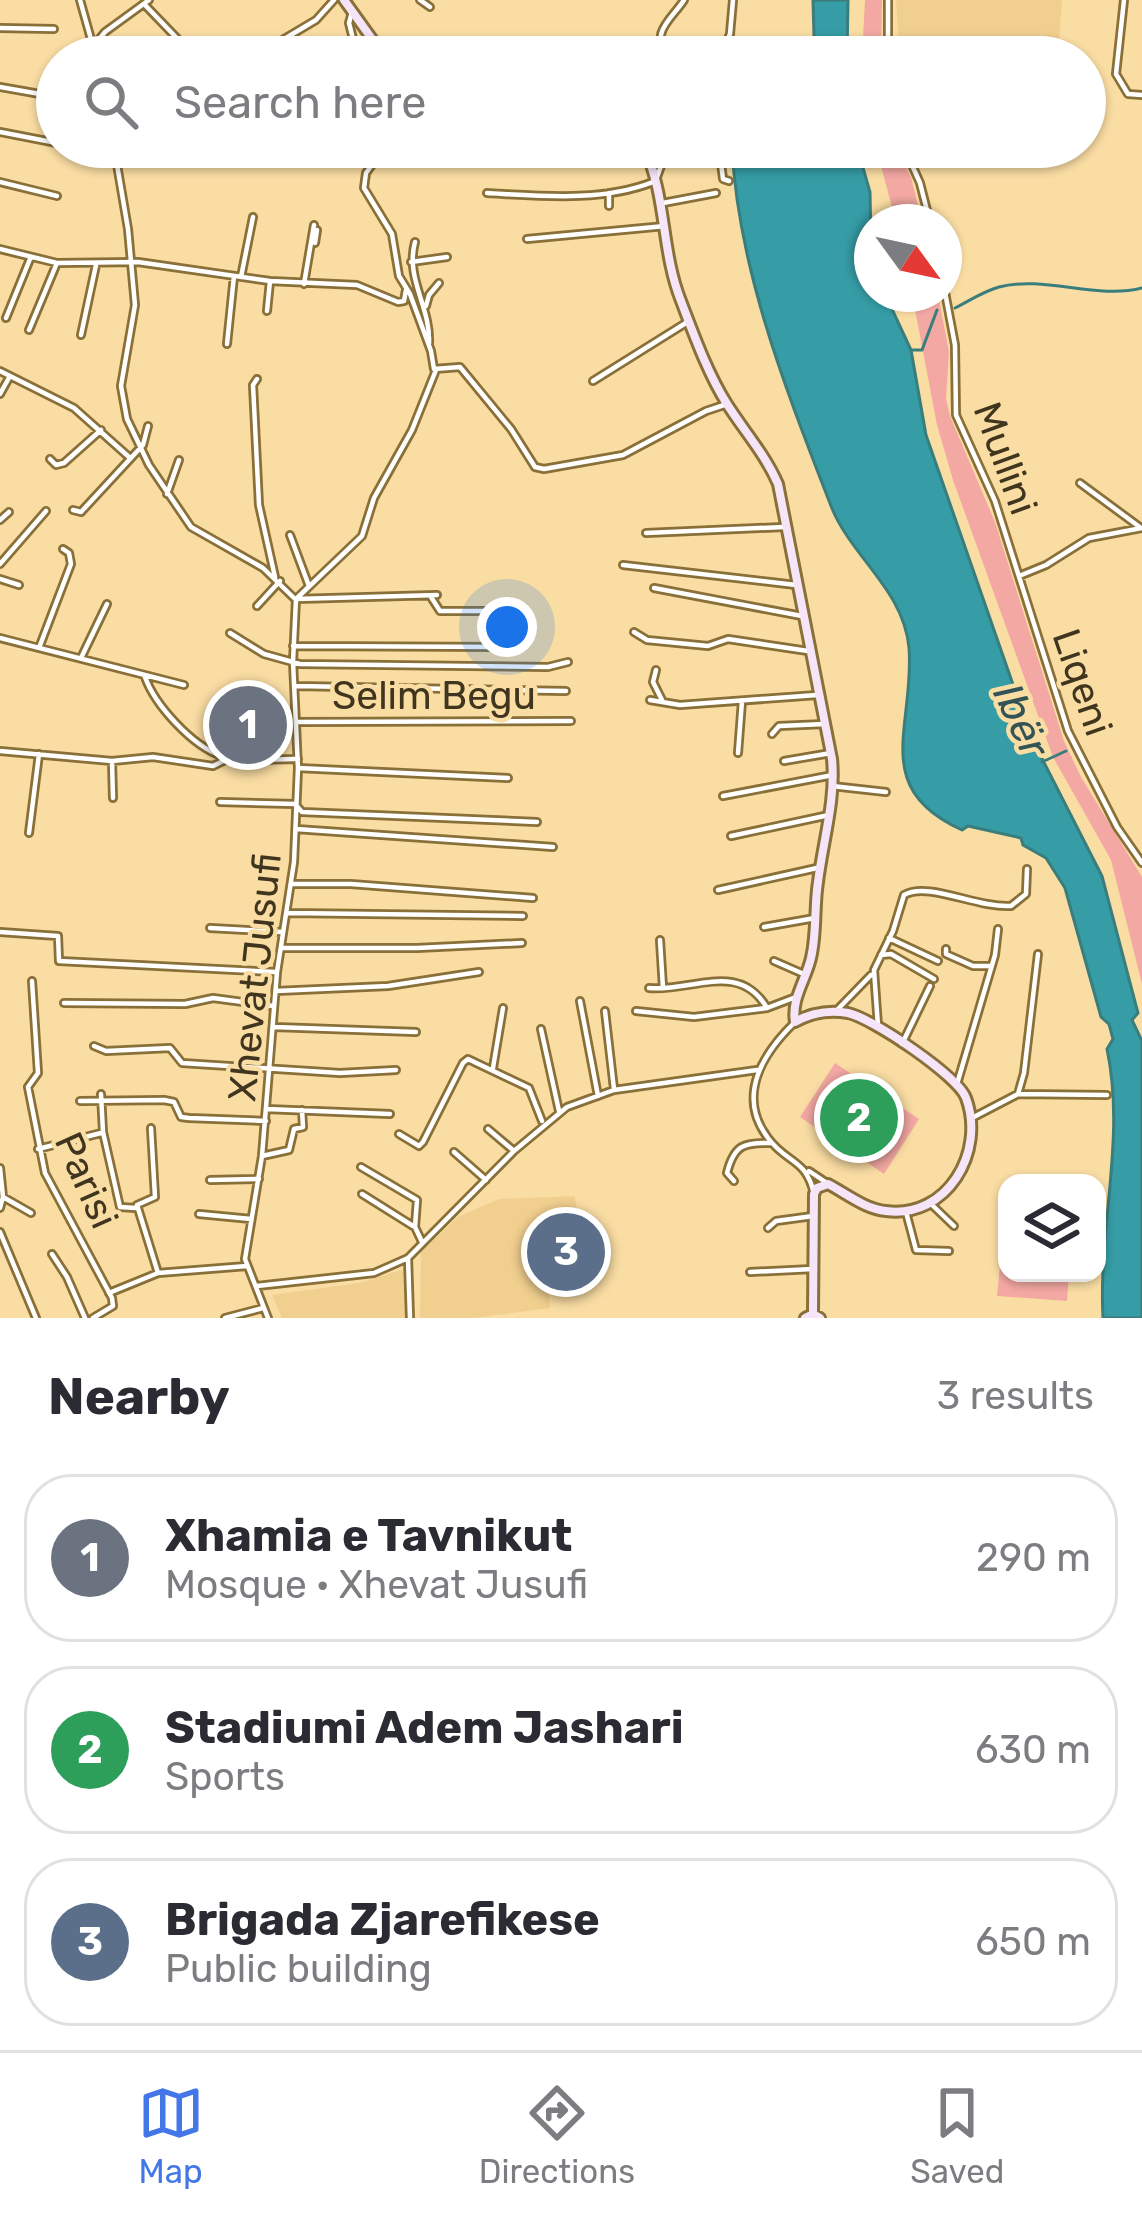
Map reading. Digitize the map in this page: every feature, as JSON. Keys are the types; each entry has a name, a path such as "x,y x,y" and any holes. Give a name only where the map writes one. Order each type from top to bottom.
{"street":[{"path":"80,0 89,36"},
{"path":"289,36 316,20 334,0"},
{"path":"344,0 370,36"},
{"path":"420,0 430,7"},
{"path":"660,36 670,14 684,0"},
{"path":"729,36 733,0"},
{"path":"888,0 888,36"},
{"path":"1124,0 1116,74 1128,94 1142,95"},
{"path":"102,36 147,2 177,36"},
{"path":"352,12 348,17 352,36"},
{"path":"0,28 54,29"},
{"path":"0,87 36,93"},
{"path":"0,132 36,139"},
{"path":"118,168 135,310 121,386 127,418 167,494 191,526 277,579 296,599 434,596 440,610 498,611"},
{"path":"296,599 362,536 374,498 412,430 436,370 399,276 392,235 364,188 370,168"},
{"path":"653,168 663,202 674,283 688,321 728,404 769,462 789,526 831,753 829,815 795,1022"},
{"path":"657,178 660,168"},
{"path":"722,168 729,182"},
{"path":"913,168 925,204"},
{"path":"487,193 609,193 657,178"},
{"path":"0,182 57,196"},
{"path":"609,193 609,206"},
{"path":"663,202 716,194"},
{"path":"227,344 237,276 253,218"},
{"path":"527,238 665,226"},
{"path":"307,284 316,227"},
{"path":"415,242 411,262 428,344"},
{"path":"0,249 57,263 129,261 270,281 357,285 398,302 404,301 406,290"},
{"path":"411,262 447,256"},
{"path":"6,318 30,259"},
{"path":"29,330 57,263"},
{"path":"81,335 96,265"},
{"path":"267,311 270,281"},
{"path":"425,312 429,295 439,283"},
{"name":"Mullini","path":"949,312 955,345 956,415 989,483 1018,576"},
{"path":"593,381 688,321"},
{"path":"436,370 460,367 539,469 623,455 728,404"},
{"path":"0,371 74,408 129,457"},
{"path":"0,394 10,376"},
{"path":"257,380 253,385 259,506 277,579"},
{"path":"73,510 81,512 140,447 148,426"},
{"path":"50,459 64,463 101,430"},
{"path":"167,494 179,460"},
{"path":"1080,482 1141,528"},
{"path":"0,520 9,512"},
{"path":"0,564 46,512"},
{"path":"646,533 789,526"},
{"path":"1018,576 1089,538 1141,528"},
{"path":"290,535 309,586"},
{"path":"38,650 70,564 69,553 63,549"},
{"path":"623,565 798,586"},
{"name":"Liqeni","path":"1018,576 1068,731 1142,863"},
{"path":"0,579 19,585"},
{"path":"257,606 277,579"},
{"path":"654,588 804,616"},
{"name":"Xhevat Jusufi","path":"268,1318 247,1266 296,830 296,599"},
{"path":"82,658 107,604"},
{"path":"634,632 647,640 708,646 728,639 813,652"},
{"path":"230,633 264,654 293,662 548,667 568,662"},
{"path":"0,638 184,685"},
{"path":"293,646 502,647"},
{"path":"656,670 653,682 663,703"},
{"path":"145,676 182,728 208,749 230,758 298,759"},
{"path":"296,686 566,691"},
{"path":"650,700 742,701 820,694"},
{"path":"738,753 742,701"},
{"name":"Selim Begu","path":"297,722 572,722"},
{"path":"772,734 779,726 825,724"},
{"path":"0,751 112,761 153,757 219,766 230,758"},
{"path":"784,761 831,753"},
{"path":"28,833 39,754"},
{"path":"112,761 113,798"},
{"path":"298,768 508,778"},
{"path":"722,796 833,781 886,792"},
{"name":"Xhevat Jusufi","path":"220,802 295,804"},
{"path":"295,804 302,812 537,822"},
{"path":"731,836 829,815"},
{"path":"296,830 553,847"},
{"path":"718,890 819,868"},
{"path":"837,1012 874,970 907,892 925,889 970,903 1011,906 1026,894 1027,869"},
{"path":"292,884 533,898"},
{"path":"287,913 523,916"},
{"path":"764,927 815,918"},
{"path":"210,928 284,932"},
{"path":"957,1084 998,929"},
{"path":"0,932 58,936 59,961 278,972"},
{"path":"889,938 938,961"},
{"path":"660,940 663,989"},
{"path":"281,948 522,943"},
{"path":"946,950 973,966 991,966"},
{"path":"881,955 891,954 932,982 902,1044"},
{"path":"1018,1094 1038,954"},
{"path":"774,961 806,975"},
{"path":"874,970 878,1028"},
{"path":"275,991 388,986 479,972"},
{"path":"650,988 731,979 754,992 767,1008"},
{"name":"Parisi","path":"32,981 38,1073 28,1087 38,1149 45,1173 113,1306 89,1318 52,1254"},
{"path":"636,1011 694,1017 767,1008 796,997"},
{"path":"64,1003 185,1004 213,998 275,1006"},
{"path":"580,1001 598,1097"},
{"path":"493,1068 502,1008"},
{"path":"605,1011 614,1090"},
{"path":"837,1012 858,1017 902,1044 957,1084 968,1103 969,1119 962,1173 944,1194 906,1212 869,1208 805,1168 771,1143 755,1109 757,1070 778,1038 806,1016 837,1012"},
{"path":"274,1027 416,1032"},
{"path":"541,1029 559,1112"},
{"path":"94,1046 106,1052 170,1048 182,1063 340,1073 396,1070"},
{"path":"399,1134 419,1146 423,1142 464,1061 473,1060 530,1088 543,1124"},
{"path":"254,1287 374,1273 408,1258 559,1112 614,1090 757,1070"},
{"path":"969,1119 1018,1094 1107,1095"},
{"path":"80,1101 101,1097 164,1100 174,1102 179,1114 188,1118 266,1120"},
{"path":"101,1097 103,1132 120,1208 138,1208"},
{"path":"266,1108 391,1114"},
{"name":"Xhevat Jusufi","path":"262,1156 290,1150 293,1130 303,1127 302,1110"},
{"path":"151,1128 155,1197 139,1202 138,1208 158,1273"},
{"path":"488,1129 514,1151"},
{"path":"38,1149 103,1132"},
{"path":"734,1181 727,1173 737,1148 746,1142 771,1143"},
{"path":"454,1152 488,1181"},
{"path":"361,1167 416,1200 415,1227 422,1243"},
{"path":"0,1168 0,1208"},
{"path":"805,1168 814,1194 813,1317"},
{"path":"211,1180 259,1179"},
{"path":"814,1194 824,1184 835,1188"},
{"path":"362,1194 415,1227"},
{"path":"3,1197 31,1213"},
{"path":"930,1203 954,1226"},
{"path":"906,1212 917,1251 949,1251"},
{"path":"199,1214 251,1219"},
{"path":"768,1228 776,1221 814,1216"},
{"path":"0,1232 36,1318"},
{"path":"408,1258 410,1318"},
{"path":"109,1293 158,1273 247,1266"},
{"path":"750,1272 813,1269"},
{"path":"225,1318 263,1308"}],"shaded area":[{"path":"865,0 882,0 881,36 863,36"},
{"path":"896,0 1062,0 1059,36 898,36"},
{"path":"882,168 906,168 918,204 891,204"},
{"path":"915,312 941,312 949,352 946,399 950,416 995,522 1064,741 1142,877 1142,984 1111,860 1053,757 937,425"},
{"path":"835,1063 919,1119 884,1174 800,1117"},
{"path":"575,1196 579,1229 544,1232 550,1308 473,1318 420,1318 421,1252 458,1217 499,1199"},
{"path":"404,1269 407,1318 282,1318 272,1295 360,1283"},
{"path":"998,1282 1068,1282 1067,1301 997,1296"}],"water":[{"path":"813,0 848,0 847,36 814,36"},
{"name":"Ibër","path":"734,168 863,168 870,204 854,204 854,312 893,312 911,350 926,435 1032,739 1102,876 1138,1013 1132,1020 1142,1041 1142,1318 1103,1318 1114,1116 1107,1049 1113,1039 1109,1024 1101,1017 1065,888 1046,858 1023,845 1021,838 968,826 962,830 933,813 915,795 903,752 909,676 905,627 831,506 767,330 744,239"}],"waterway":[{"path":"962,304 1016,284 1107,291 1142,288"},
{"path":"911,350 922,350 936,312"},
{"name":"Ibër","path":"1042,762 1066,751"}],"place":[{"name":"Xhamia e Tavnikut","path":"248,725"},
{"name":"Stadiumi Adem Jashari","path":"859,1118"},
{"name":"Brigada Zjarefikese","path":"566,1252"}]}
